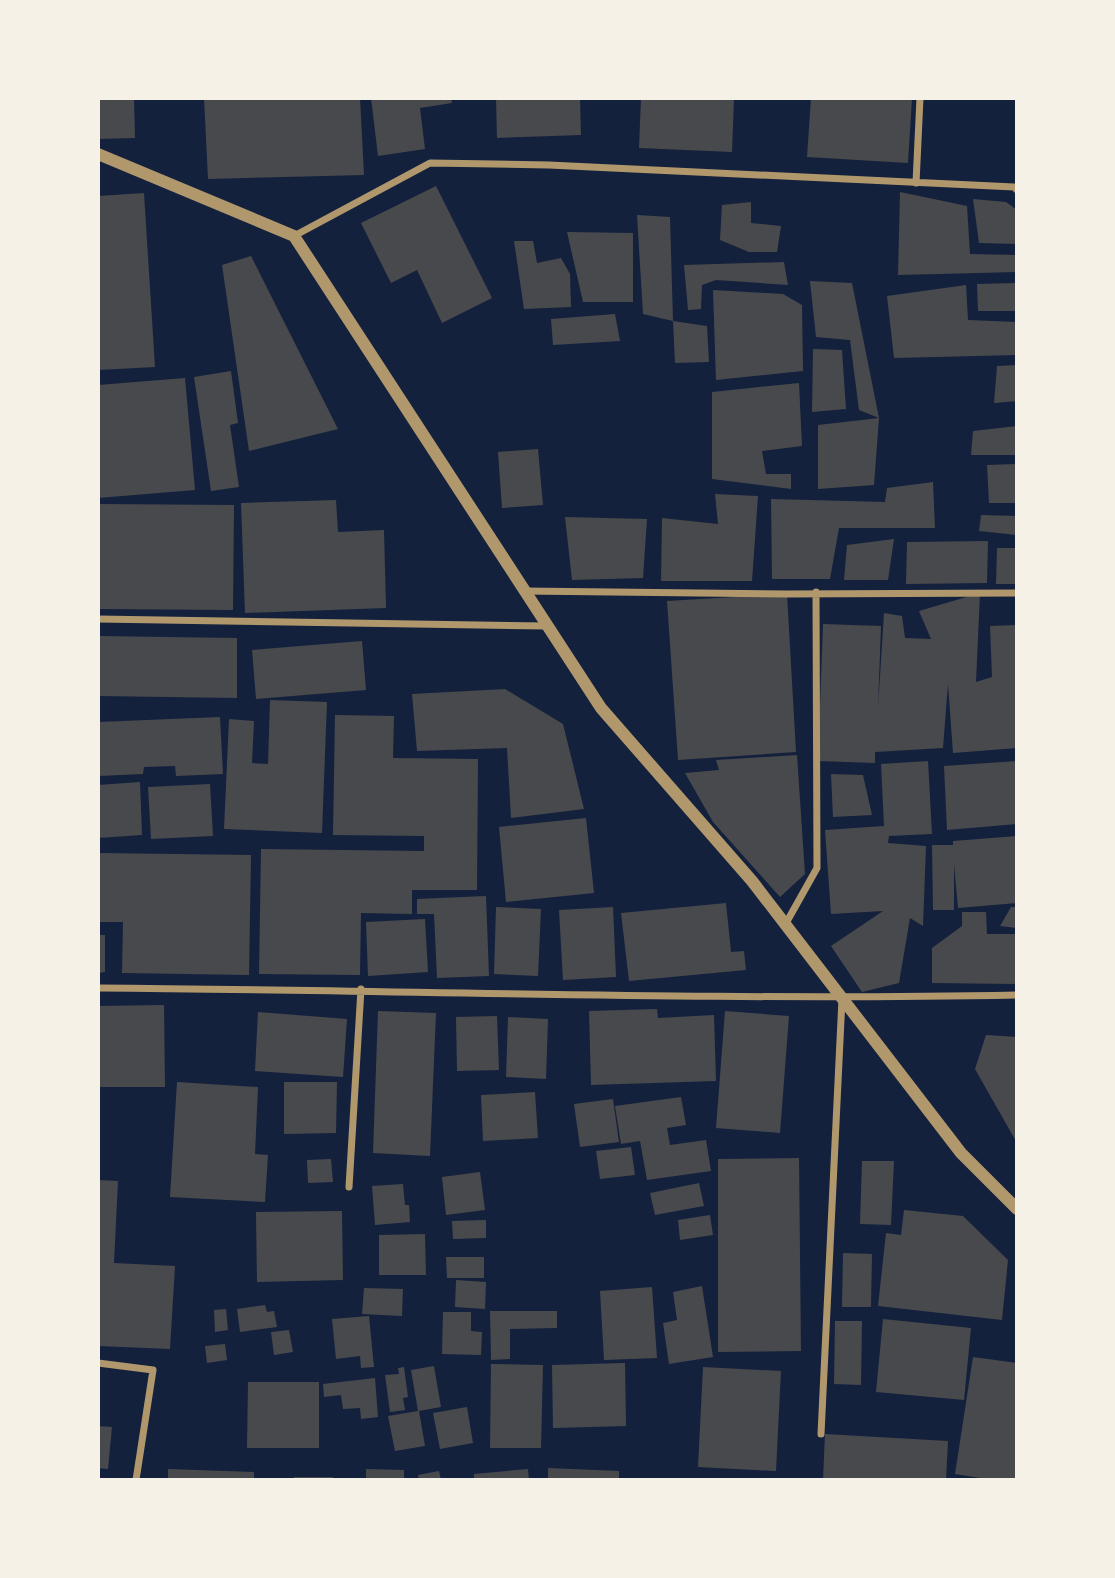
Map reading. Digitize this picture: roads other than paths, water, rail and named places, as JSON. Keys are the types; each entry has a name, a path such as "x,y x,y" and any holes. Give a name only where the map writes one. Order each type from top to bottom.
{"street":[{"path":"916,183 920,98"},
{"path":"98,154 294,236 601,708 752,881 961,1153 1017,1209"},
{"path":"294,236 430,163 549,165 1014,187 1017,190"},
{"path":"524,591 1017,593"},
{"path":"785,925 817,868 816,592"},
{"path":"98,619 547,626"},
{"path":"98,988 361,989 842,999 1017,995"},
{"path":"349,1187 361,989"},
{"path":"821,1434 842,999"},
{"path":"98,1363 153,1370 136,1480"}]}
